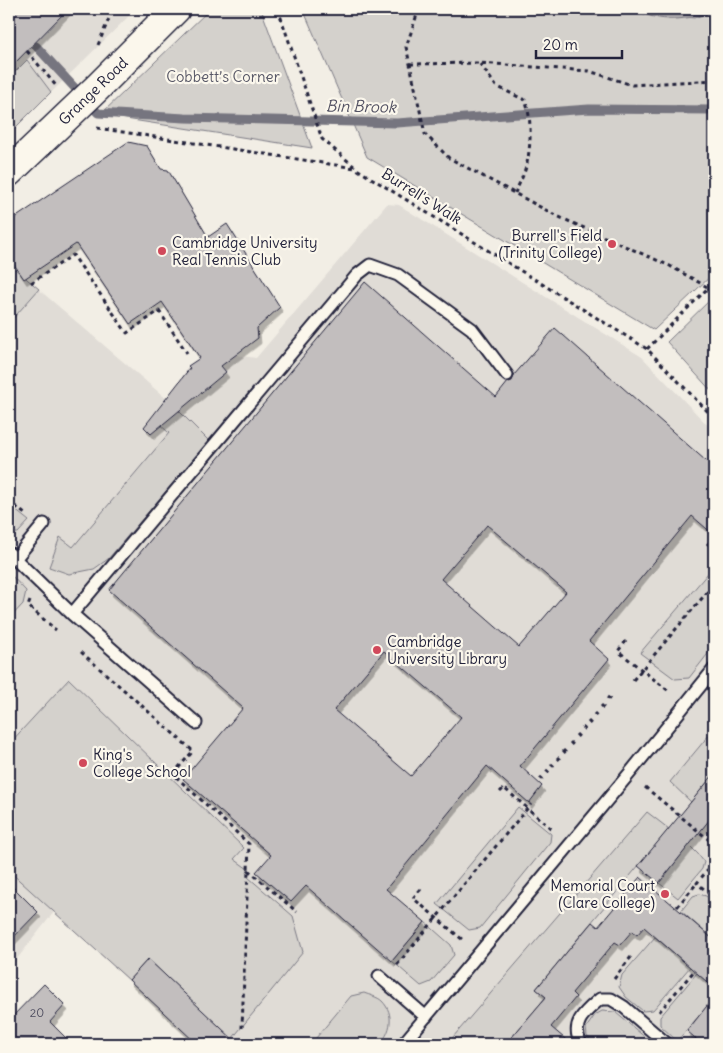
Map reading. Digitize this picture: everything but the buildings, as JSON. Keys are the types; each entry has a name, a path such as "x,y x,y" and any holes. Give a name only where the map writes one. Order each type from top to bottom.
{"street":[{"name":"Grange Road","path":"9,172 176,9"}],"lane":[{"path":"72,614 356,275 370,265 398,275 472,329 508,375"},
{"path":"42,526 12,556 72,614 196,722"},
{"path":"403,1044 629,774 714,668"},
{"path":"381,979 426,1017"},
{"path":"581,1044 577,1036 577,1025 587,1011 600,999 611,999 666,1044"}],"path":[{"path":"278,9 322,139 356,168"},
{"path":"419,9 406,47 425,134 449,158 557,216 670,266 709,288"},
{"path":"27,51 78,106"},
{"path":"410,64 480,63 590,71 632,85 714,80"},
{"path":"480,63 496,86 525,100 528,106 530,124 527,165 515,193"},
{"name":"Burrell's Walk","path":"78,106 356,168 647,349 714,418"},
{"path":"31,283 73,255 126,333 158,311 187,353"},
{"path":"647,349 714,282"},
{"path":"9,501 42,526"},
{"path":"707,545 712,540 714,542"},
{"path":"38,582 28,606 58,632"},
{"path":"633,680 714,584"},
{"path":"626,640 618,651 684,704"},
{"path":"81,652 192,751 172,774 249,844 242,1028"},
{"path":"607,697 612,701"},
{"path":"601,705 606,709"},
{"path":"594,713 598,718"},
{"path":"588,721 592,725"},
{"path":"582,727 587,731"},
{"path":"576,734 581,739"},
{"path":"570,742 575,746"},
{"path":"563,750 568,755"},
{"path":"557,757 562,762"},
{"path":"551,764 557,769"},
{"path":"546,770 552,775"},
{"path":"629,774 714,844"},
{"path":"540,777 546,782"},
{"path":"500,792 504,788 570,844"},
{"path":"381,979 436,918 531,804"},
{"path":"677,907 714,862"},
{"path":"248,869 297,912"},
{"path":"697,883 714,898"},
{"path":"421,889 413,898 478,954"},
{"path":"611,999 610,990 616,976 631,957"},
{"path":"646,1026 694,970"}],"shaded area":[{"path":"9,9 136,9 9,134"},
{"path":"634,9 714,9 714,11 694,17 663,19"},
{"name":"Cambridge University Library","path":"387,204 399,205 642,357 714,432 714,1044 505,1044 472,1016 447,1044 197,1044 54,912 9,969 9,264 169,401 188,366 208,351 256,358"}],"green space":[{"name":"Cobbett’s Corner","path":"210,9 261,9 312,148 100,115"},
{"name":"Burrell's Field (Trinity College)","path":"303,9 634,9 640,12 694,18 714,11 714,273 654,330 367,157"},
{"path":"27,60 51,92 9,134 9,78"},
{"path":"9,264 39,289 9,323"},
{"path":"714,296 714,394 667,342"},
{"path":"169,401 209,441 108,559 94,569 69,574 49,567 60,537 73,547 169,433 155,420"},
{"path":"9,505 29,521 18,533 9,533"},
{"path":"714,566 714,646 689,678 675,679 640,653"},
{"path":"9,573 26,591 23,604 9,619"},
{"name":"King's College School","path":"69,679 244,848 234,859 248,869 248,877 293,916 303,952 232,1039 148,959 129,980 9,871 9,744"},
{"path":"714,729 714,774 691,802 670,782"},
{"path":"518,807 551,834 550,842 480,928 469,930 437,904"},
{"path":"647,812 669,829 536,989 546,997 506,1044 447,1044"},
{"path":"689,845 704,862 702,869 678,898 659,883"},
{"path":"699,894 706,896 714,903 713,939 681,911 693,896"},
{"path":"425,922 451,945 454,955 431,982 421,986 392,961"},
{"path":"655,937 690,967 653,1010 643,1011 626,997 619,987 622,975"},
{"path":"697,973 714,988 714,1014 712,1016 705,1009 677,1041 660,1025 660,1017"},
{"path":"364,993 380,1000 389,1012 389,1029 380,1044 311,1044 351,996"},
{"path":"602,1011 615,1012 653,1044 593,1044 587,1036 586,1028 595,1015"}],"waterway":[{"name":"Bin Brook","path":"36,46 98,113 185,118 397,123 589,109 714,110"}],"place":[{"name":"Burrell's Field (Trinity College)","path":"612,244"},
{"name":"Cambridge University Real Tennis Club","path":"162,251"},
{"name":"Cambridge University Library","path":"377,650"},
{"name":"King's College School","path":"83,763"},
{"name":"Memorial Court (Clare College)","path":"665,894"}]}
